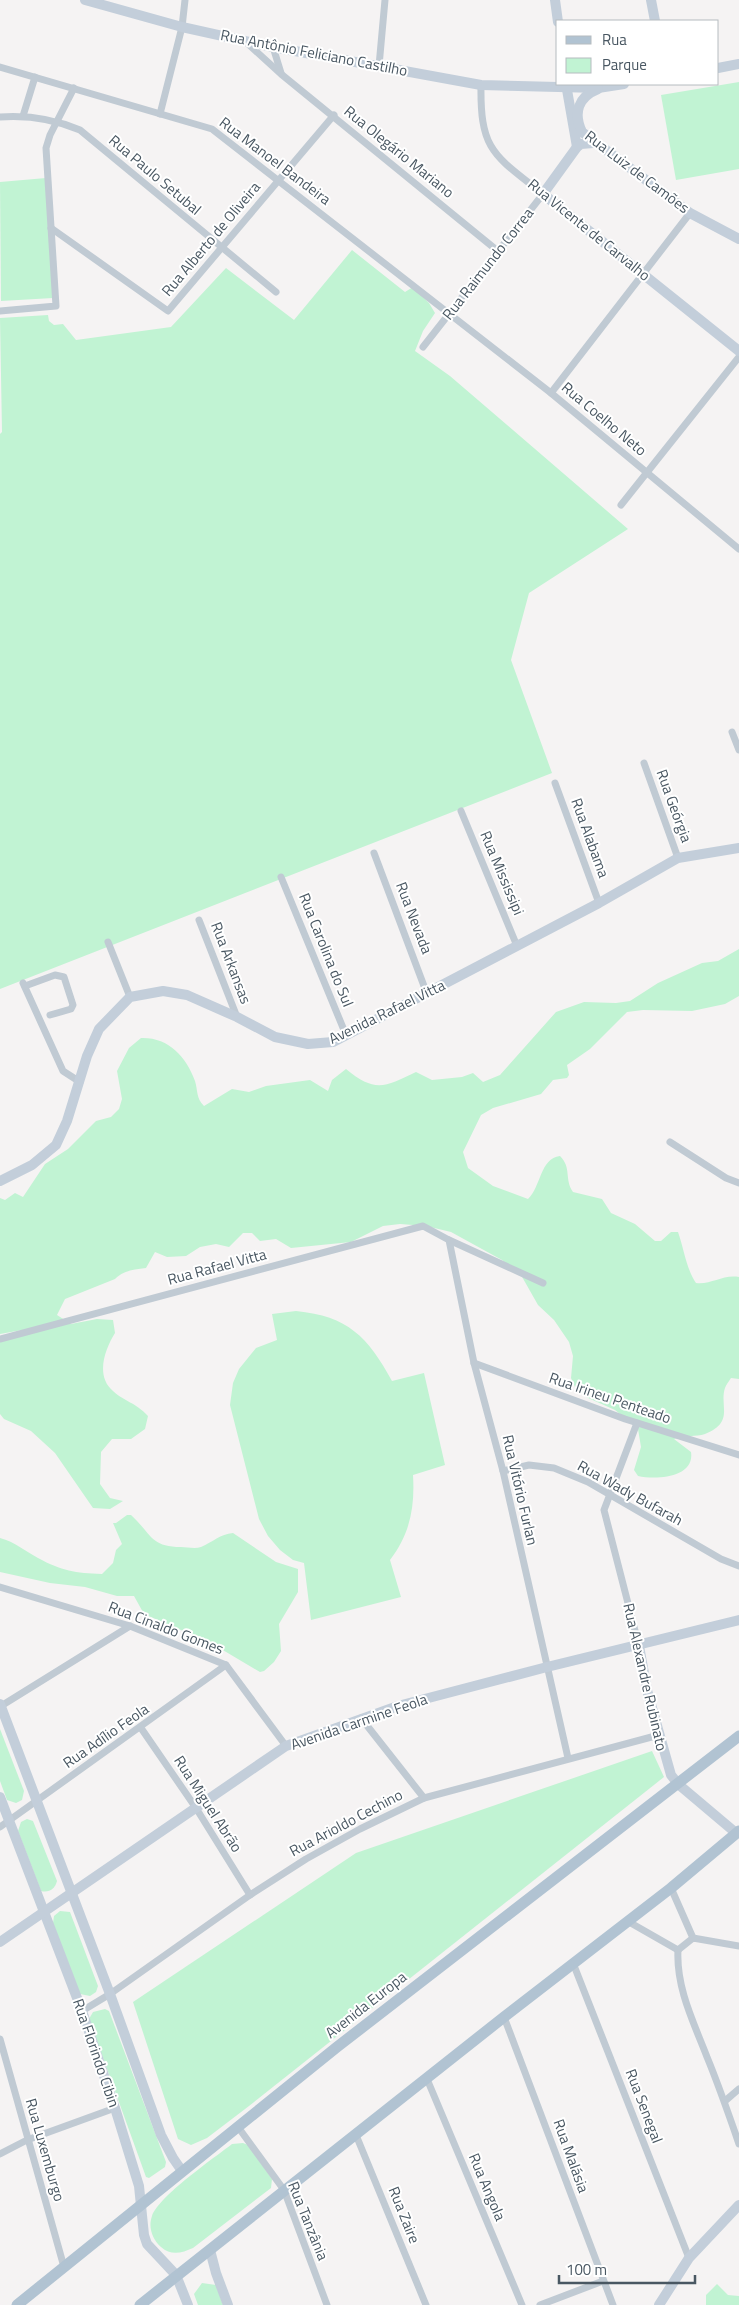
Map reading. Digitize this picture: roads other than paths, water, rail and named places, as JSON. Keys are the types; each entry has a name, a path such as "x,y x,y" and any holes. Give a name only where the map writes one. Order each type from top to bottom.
{"main road":[{"name":"Rua Antônio Feliciano Castilho","path":"87,0 182,27 274,47 481,85 567,89 618,85"},
{"path":"555,0 558,20"},
{"path":"651,0 655,20"},
{"path":"719,68 739,64"},
{"name":"Rua Luiz de Camões","path":"598,88 585,95 577,111 582,132 593,143 690,213 739,238"},
{"name":"Rua Luiz de Camões","path":"567,89 577,147"},
{"path":"577,147 581,144 593,143"},
{"name":"Rua Raimundo Correa","path":"543,194 577,147"},
{"name":"Rua Vicente de Carvalho","path":"543,194 739,351"},
{"name":"Avenida Rafael Vitta","path":"130,997 163,991 187,995 237,1017 274,1037 308,1044 333,1042 599,903 678,858 739,848"},
{"path":"0,1179 32,1165 56,1146 67,1121 99,1029 130,997"},
{"name":"Avenida Carmine Feola","path":"0,1942 286,1746 361,1718 547,1666 639,1646 739,1620"},
{"name":"Rua Alexandre Rubinato","path":"639,1646 666,1763 678,1784 738,1833"},
{"path":"0,1705 72,1892 161,2135 182,2171"},
{"name":"Avenida Europa","path":"17,2305 337,2047 739,1736"},
{"name":"Rua Florindo Cibin","path":"0,1797 82,2011 115,2108 133,2163 142,2204 142,2226 147,2244 176,2275 188,2305"},
{"path":"140,2305 504,2017 629,1922 738,1833"},
{"path":"660,2304 689,2258 739,2205"},
{"path":"210,2250 228,2305"}],"street":[{"path":"160,114 182,27 185,0"},
{"path":"379,66 385,0"},
{"name":"Rua Olegário Mariano","path":"245,40 281,74 334,115 499,252"},
{"path":"274,47 281,74"},
{"name":"Rua Manoel Bandeira","path":"0,66 212,129 280,179 448,314"},
{"path":"23,116 35,77"},
{"name":"Rua Vicente de Carvalho","path":"481,85 481,115 484,132 491,148 507,165 543,194"},
{"path":"0,311 56,306 46,148 74,88"},
{"name":"Rua Alberto de Oliveira","path":"51,228 168,311 334,115"},
{"name":"Rua Paulo Setubal","path":"0,117 23,116 57,122 80,130 221,249 276,292"},
{"name":"Rua Raimundo Correa","path":"423,347 543,194"},
{"path":"551,393 690,213"},
{"name":"Rua Coelho Neto","path":"448,314 551,393 739,549"},
{"path":"621,505 739,357"},
{"path":"732,732 739,750"},
{"name":"Rua Geórgia","path":"644,763 678,858"},
{"name":"Rua Alabama","path":"555,783 599,903"},
{"name":"Rua Mississipi","path":"461,811 517,946"},
{"name":"Rua Nevada","path":"374,853 428,994"},
{"name":"Rua Carolina do Sul","path":"281,877 346,1035"},
{"name":"Rua Arkansas","path":"199,920 237,1017"},
{"path":"108,942 130,997"},
{"path":"50,1015 70,1009 73,1005 64,977 55,975 24,985 63,1071 80,1082"},
{"path":"670,1142 726,1178 739,1183"},
{"name":"Rua Rafael Vitta","path":"0,1339 423,1226 449,1240"},
{"path":"449,1240 543,1283"},
{"name":"Rua Vitório Furlan","path":"449,1240 474,1363 503,1471 568,1758"},
{"name":"Rua Irineu Penteado","path":"474,1363 637,1423 739,1455"},
{"name":"Rua Alexandre Rubinato","path":"637,1423 604,1510 639,1646"},
{"name":"Rua Wady Bufarah","path":"503,1471 529,1465 554,1468 611,1494 721,1559 739,1566"},
{"name":"Rua Cinaldo Gomes","path":"0,1587 130,1626 226,1665 286,1746"},
{"path":"0,1705 130,1626"},
{"name":"Rua Adílio Feola","path":"0,1827 141,1728 226,1665"},
{"path":"361,1718 424,1798"},
{"name":"Rua Miguel Abrão","path":"141,1728 196,1808 250,1895"},
{"name":"Rua Arioldo Cechino","path":"82,2011 110,1994 250,1895 352,1833 424,1798 659,1735"},
{"path":"672,1888 693,1938"},
{"path":"629,1922 678,1950"},
{"path":"739,1946 693,1938 678,1950 677,1963 686,2002 725,2100 739,2144"},
{"name":"Rua Senegal","path":"573,1963 689,2258"},
{"name":"Rua Malásia","path":"504,2017 613,2305"},
{"name":"Rua Luxemburgo","path":"0,2039 64,2267"},
{"name":"Rua Angola","path":"427,2079 522,2305"},
{"path":"725,2100 739,2089"},
{"path":"0,2154 27,2140 115,2108"},
{"name":"Rua Tanzânia","path":"238,2127 284,2190 327,2305"},
{"name":"Rua Zaire","path":"356,2135 426,2305"},
{"path":"540,2305 603,2281"}]}
